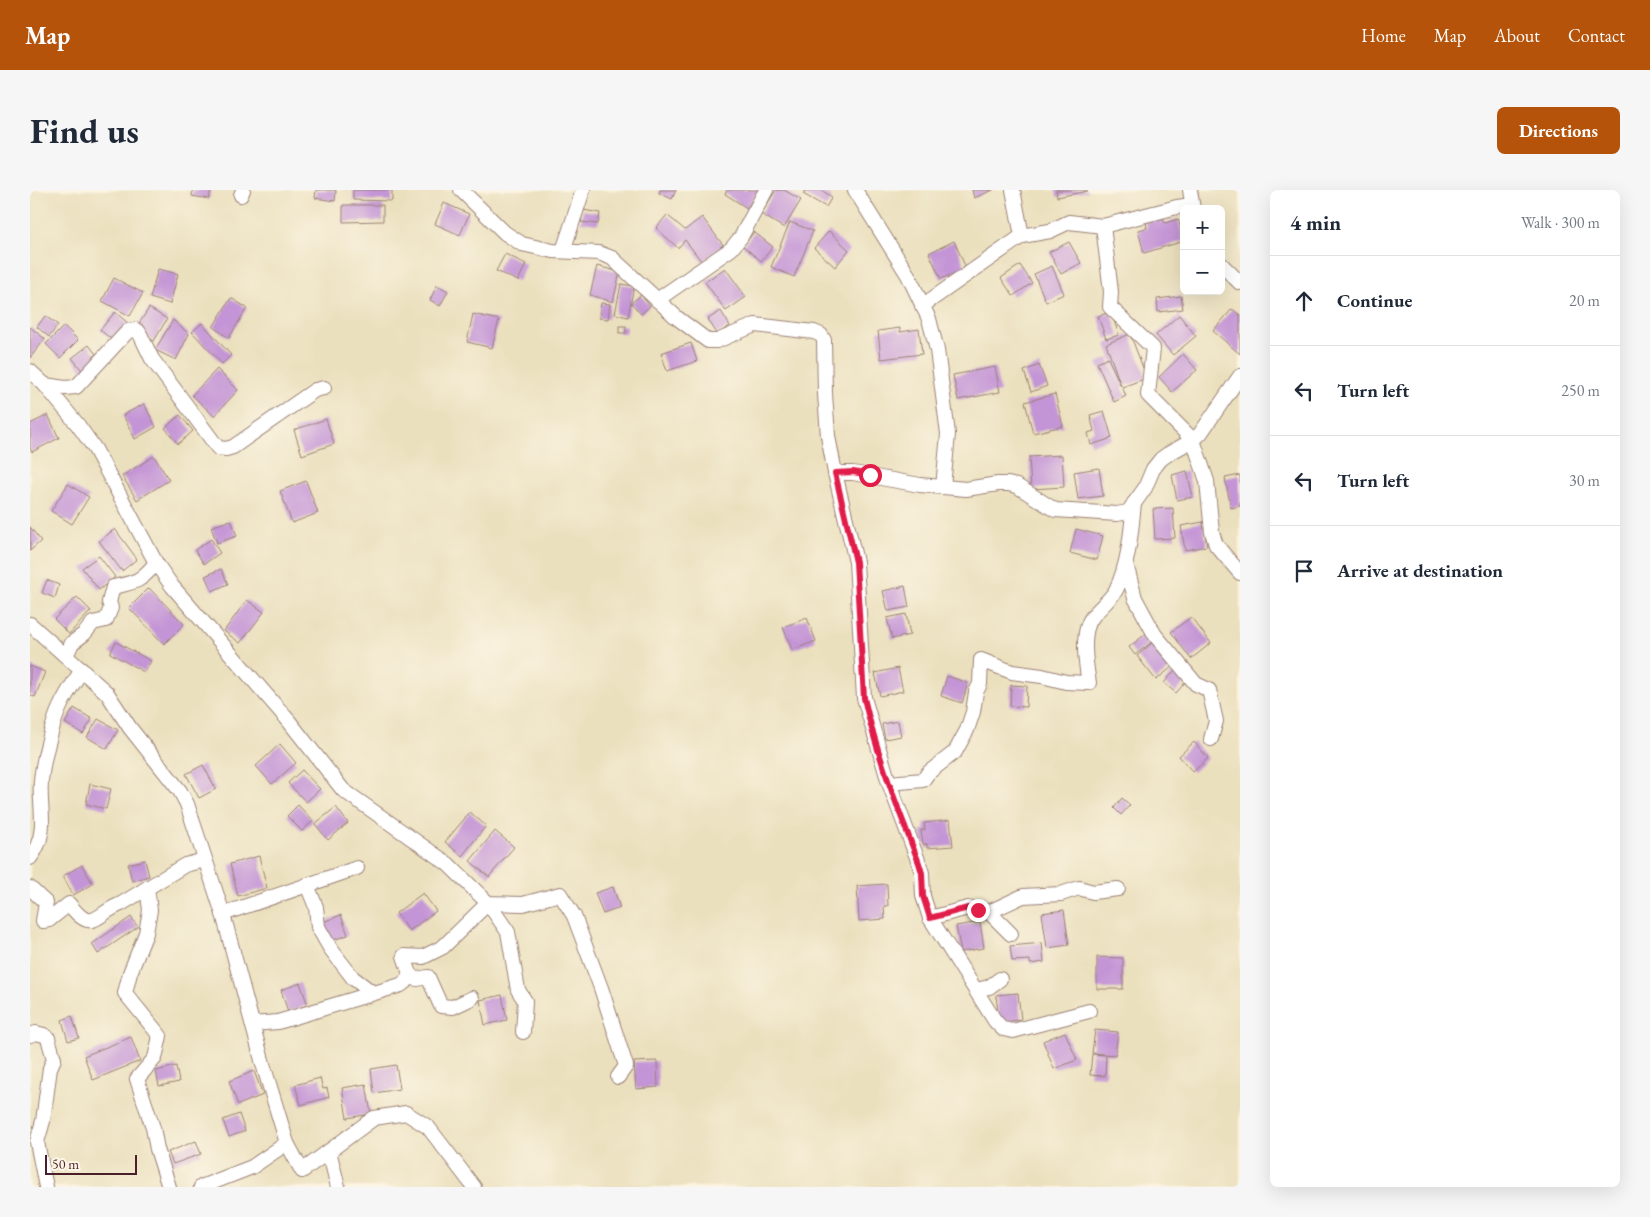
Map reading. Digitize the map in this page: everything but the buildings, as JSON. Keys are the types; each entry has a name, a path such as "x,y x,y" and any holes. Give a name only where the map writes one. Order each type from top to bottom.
{"street":[{"path":"461,190 504,233 514,240 563,251 599,253 612,258 657,300 708,341 717,341 755,325 814,332 821,335 824,340 828,436 856,562 864,698 889,783 919,863 922,873 923,896 930,918 994,1021 1007,1030 1013,1031 1090,1011"},
{"path":"563,251 583,190"},
{"path":"657,300 731,248 741,237 766,190"},
{"path":"855,190 908,275 929,319 937,350 948,434 943,487"},
{"path":"1012,190 1022,236"},
{"path":"1190,190 1193,205"},
{"path":"922,306 1022,236 1050,231 1069,222 1103,226 1180,207"},
{"path":"1103,226 1111,292 1110,307 1153,348 1148,395 1193,440 1206,481 1212,532 1216,545 1240,573"},
{"path":"1225,268 1240,283"},
{"path":"44,384 65,388 76,387 128,331 136,330 139,332 152,358 218,448 226,449 233,447 315,390 324,388"},
{"path":"30,371 44,384 95,449 156,564 172,586 288,720 343,790 448,864 488,903 508,932 518,990 526,1001 524,1032"},
{"path":"835,473 853,472 920,485 966,489 998,484 1017,486 1048,507 1063,512 1117,514 1128,512 1145,488 1150,474 1161,459 1200,434 1240,376"},
{"path":"889,783 924,780 928,773 955,752 967,730 973,712 976,692 980,684 981,660 1012,672 1042,676 1066,682 1089,683 1085,659 1087,625 1092,616 1113,594 1126,564 1134,502"},
{"path":"66,656 72,643 84,634 93,622 106,620 111,608 109,602 113,587 136,582 156,564"},
{"path":"1126,564 1135,598 1155,635 1196,684 1209,690 1216,722 1211,739"},
{"path":"30,624 108,693 130,728 180,791 187,804 223,914 252,1024 287,1142 302,1171 374,1118 406,1113 428,1127 474,1187"},
{"path":"30,858 40,842 42,831 36,772 60,707 82,670"},
{"path":"30,888 46,903 43,921 49,920 69,904 77,914 87,921 98,919 110,908 121,904 185,865 205,860"},
{"path":"223,914 357,868"},
{"path":"307,885 316,907 318,927 330,948 353,978 373,993"},
{"path":"147,888 150,910 146,933 130,973 125,993 160,1036 155,1058 137,1079 169,1187"},
{"path":"989,912 1024,896 1061,894 1079,888 1093,892 1118,889"},
{"path":"411,977 404,956 423,956 443,947 488,903 522,904 560,894 574,916 601,988 626,1066 618,1076"},
{"path":"930,918 968,908 989,912 1011,934"},
{"path":"252,1024 278,1022 401,985 411,977 428,977 441,1006 453,1007 472,998"},
{"path":"976,990 989,987 1000,979"},
{"path":"30,1035 44,1034 48,1038 54,1058 50,1068 43,1121 37,1142 46,1187"},
{"path":"200,1187 252,1166 287,1142"},
{"path":"329,1150 338,1187"}],"route":[{"path":"870,475 853,472 835,473 856,562 864,698 889,783 919,863 922,873 923,896 930,918 968,908 978,910"}]}
